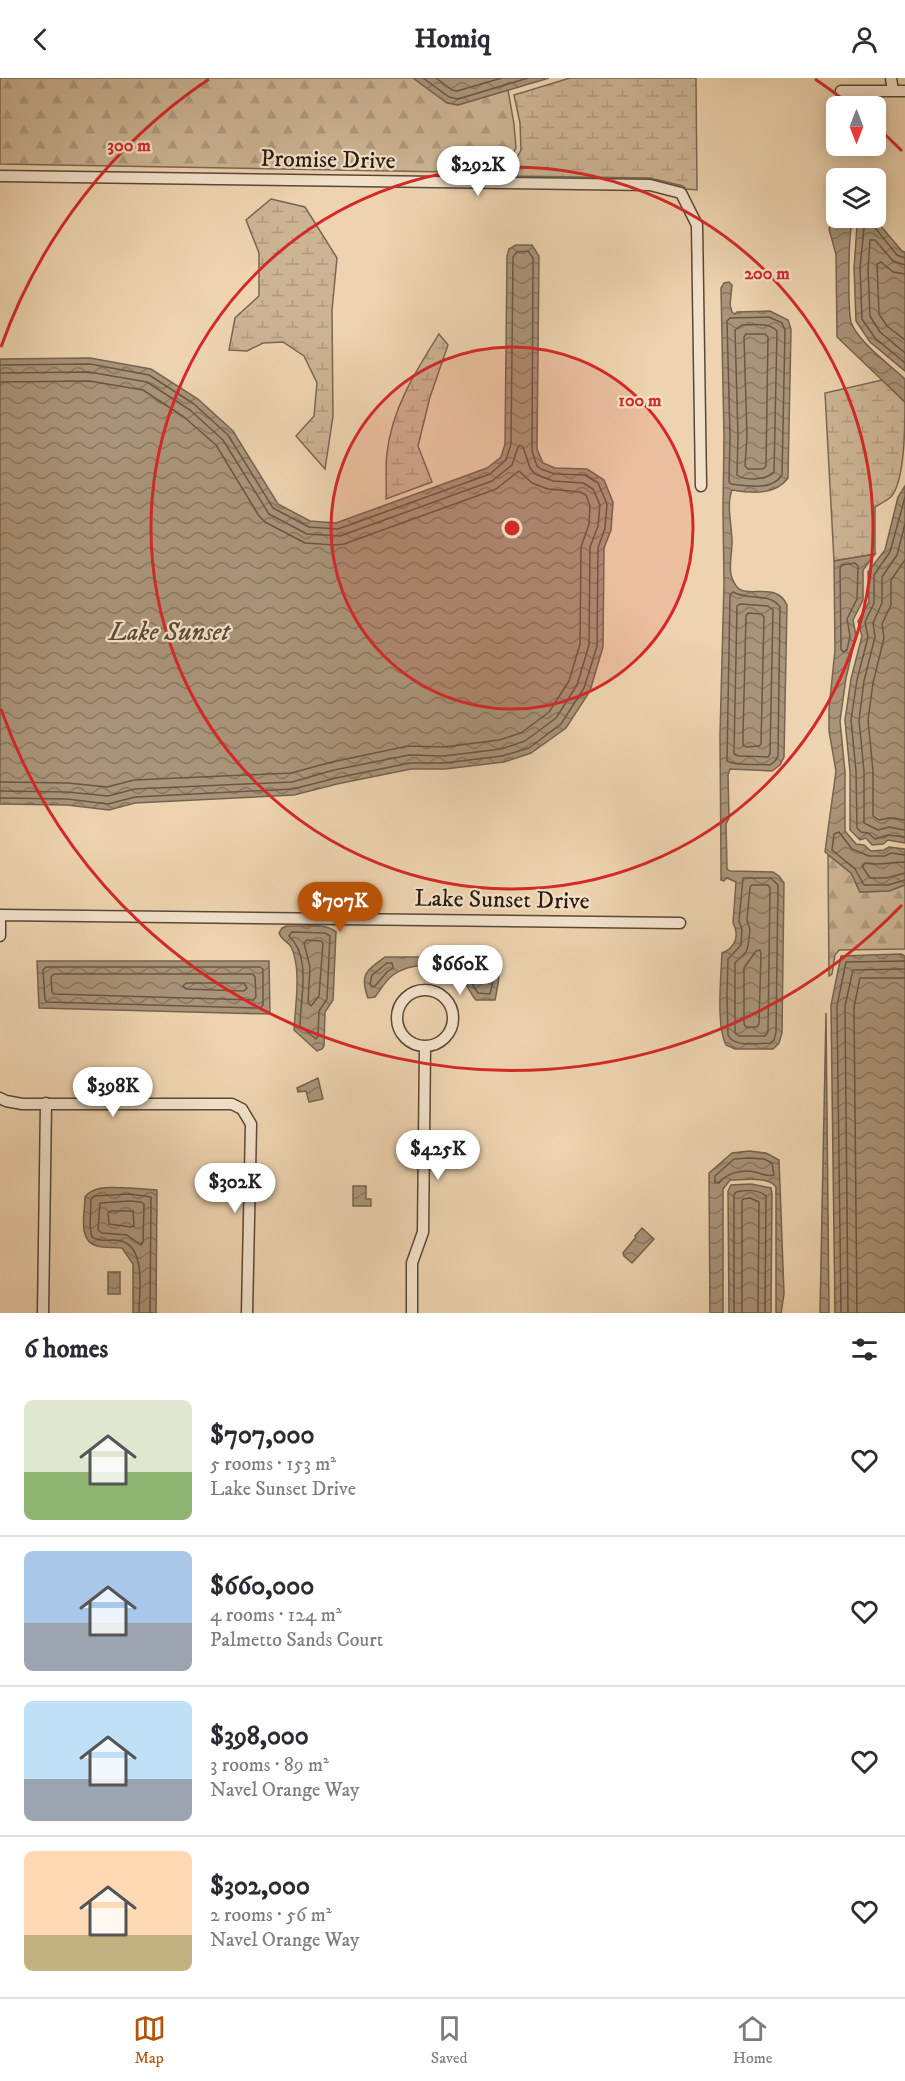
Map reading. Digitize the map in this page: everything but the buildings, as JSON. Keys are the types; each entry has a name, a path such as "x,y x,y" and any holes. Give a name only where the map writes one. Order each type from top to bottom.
{"street":[{"path":"891,78 893,91"},
{"path":"841,91 905,91"},
{"name":"Promise Drive","path":"0,176 650,185 681,193 697,225 701,486"},
{"path":"0,915 0,936"},
{"name":"Lake Sunset Drive","path":"0,915 680,923"},
{"path":"424,990 441,996 451,1009 453,1018 448,1034 442,1040 425,1046 416,1045 407,1040 397,1024 400,1005 414,993 424,990"},
{"path":"412,1313 412,1263 423,1232 425,1046"},
{"path":"0,1098 15,1103 232,1104 242,1109 251,1124 248,1313"},
{"path":"43,1313 46,1103"}],"green space":[{"path":"0,78 414,78 458,105 508,90 516,148 502,173 0,164"},
{"path":"570,78 696,78 697,190 650,178 507,176 521,150 520,123 514,95"},
{"path":"271,199 305,207 337,258 332,310 333,416 325,469 296,436 314,416 317,383 304,356 283,342 263,343 247,351 229,350 235,318 259,296 259,253 246,220"},
{"path":"439,334 448,345 430,397 418,446 432,482 386,499 387,453 394,421 406,390"},
{"path":"882,380 905,402 902,466 899,479 891,497 875,507 875,554 834,561 825,393"},
{"path":"828,855 851,873 860,892 889,891 905,885 905,949 839,950 835,955 832,974 829,976"}],"water":[{"path":"413,78 549,78 458,105 447,103"},
{"path":"852,228 849,289 851,322 867,345 905,379 905,402 837,337 836,254 829,229"},
{"path":"857,228 882,228 905,252 905,371 870,342 856,321 854,268"},
{"name":"Lake Sunset","path":"516,245 532,245 539,256 537,449 543,463 555,468 587,469 604,480 613,502 611,530 604,548 603,647 590,691 566,728 531,753 504,762 445,769 411,769 294,795 135,803 109,810 67,805 0,804 0,359 90,358 151,369 198,399 233,431 278,504 310,521 336,523 487,468 501,457 505,444 507,256 509,249"},
{"path":"729,282 732,285 730,305 732,312 735,314 737,312 770,311 788,320 791,329 788,478 776,488 762,492 732,490 729,502 732,542 730,571 734,583 748,592 776,594 787,605 784,757 780,765 772,771 730,769 728,775 729,818 726,824 727,869 730,871 773,872 784,883 782,1033 779,1043 773,1049 735,1049 726,1045 720,1014 722,953 733,945 736,937 733,923 736,882 727,878 724,881 721,880 720,735 724,584 724,436 721,288 724,283"},
{"path":"905,486 905,843 888,840 883,844 872,845 866,838 860,840 850,830 850,772 845,720 851,679 862,636 858,621 869,602 868,572 885,550 898,497"},
{"path":"875,554 863,570 863,600 853,620 856,636 846,678 840,721 845,772 845,831 856,844 864,845 871,851 884,850 889,847 905,849 905,885 889,891 860,892 851,873 825,852 836,771 829,731 835,650 834,561"},
{"path":"286,926 319,926 336,932 333,1000 325,1012 324,1046 317,1051 294,1030 296,966 291,947 279,933"},
{"path":"901,954 905,956 905,1313 835,1313 831,1005 841,956"},
{"path":"385,957 491,957 497,959 499,974 495,1000 476,1000 465,983 456,975 429,966 401,970 386,982 375,997 368,998 364,983 366,973"},
{"path":"37,961 269,961 270,1014 39,1008"},
{"path":"826,1013 829,1313 820,1313"},
{"path":"318,1078 323,1099 309,1102 306,1091 298,1092 297,1088"},
{"path":"749,1151 766,1153 779,1160 784,1294 781,1313 776,1313 776,1187 768,1181 748,1179 730,1180 723,1189 723,1313 710,1313 709,1173 732,1153"},
{"path":"751,1184 771,1188 772,1194 771,1313 729,1313 728,1191 731,1185"},
{"path":"353,1186 366,1186 366,1199 371,1199 371,1206 353,1206"},
{"path":"99,1188 157,1190 156,1313 133,1313 133,1264 122,1248 97,1246 91,1243 84,1232 85,1197 89,1193"},
{"path":"642,1228 654,1239 632,1263 623,1253"},
{"path":"108,1272 120,1272 120,1294 108,1294"}]}
